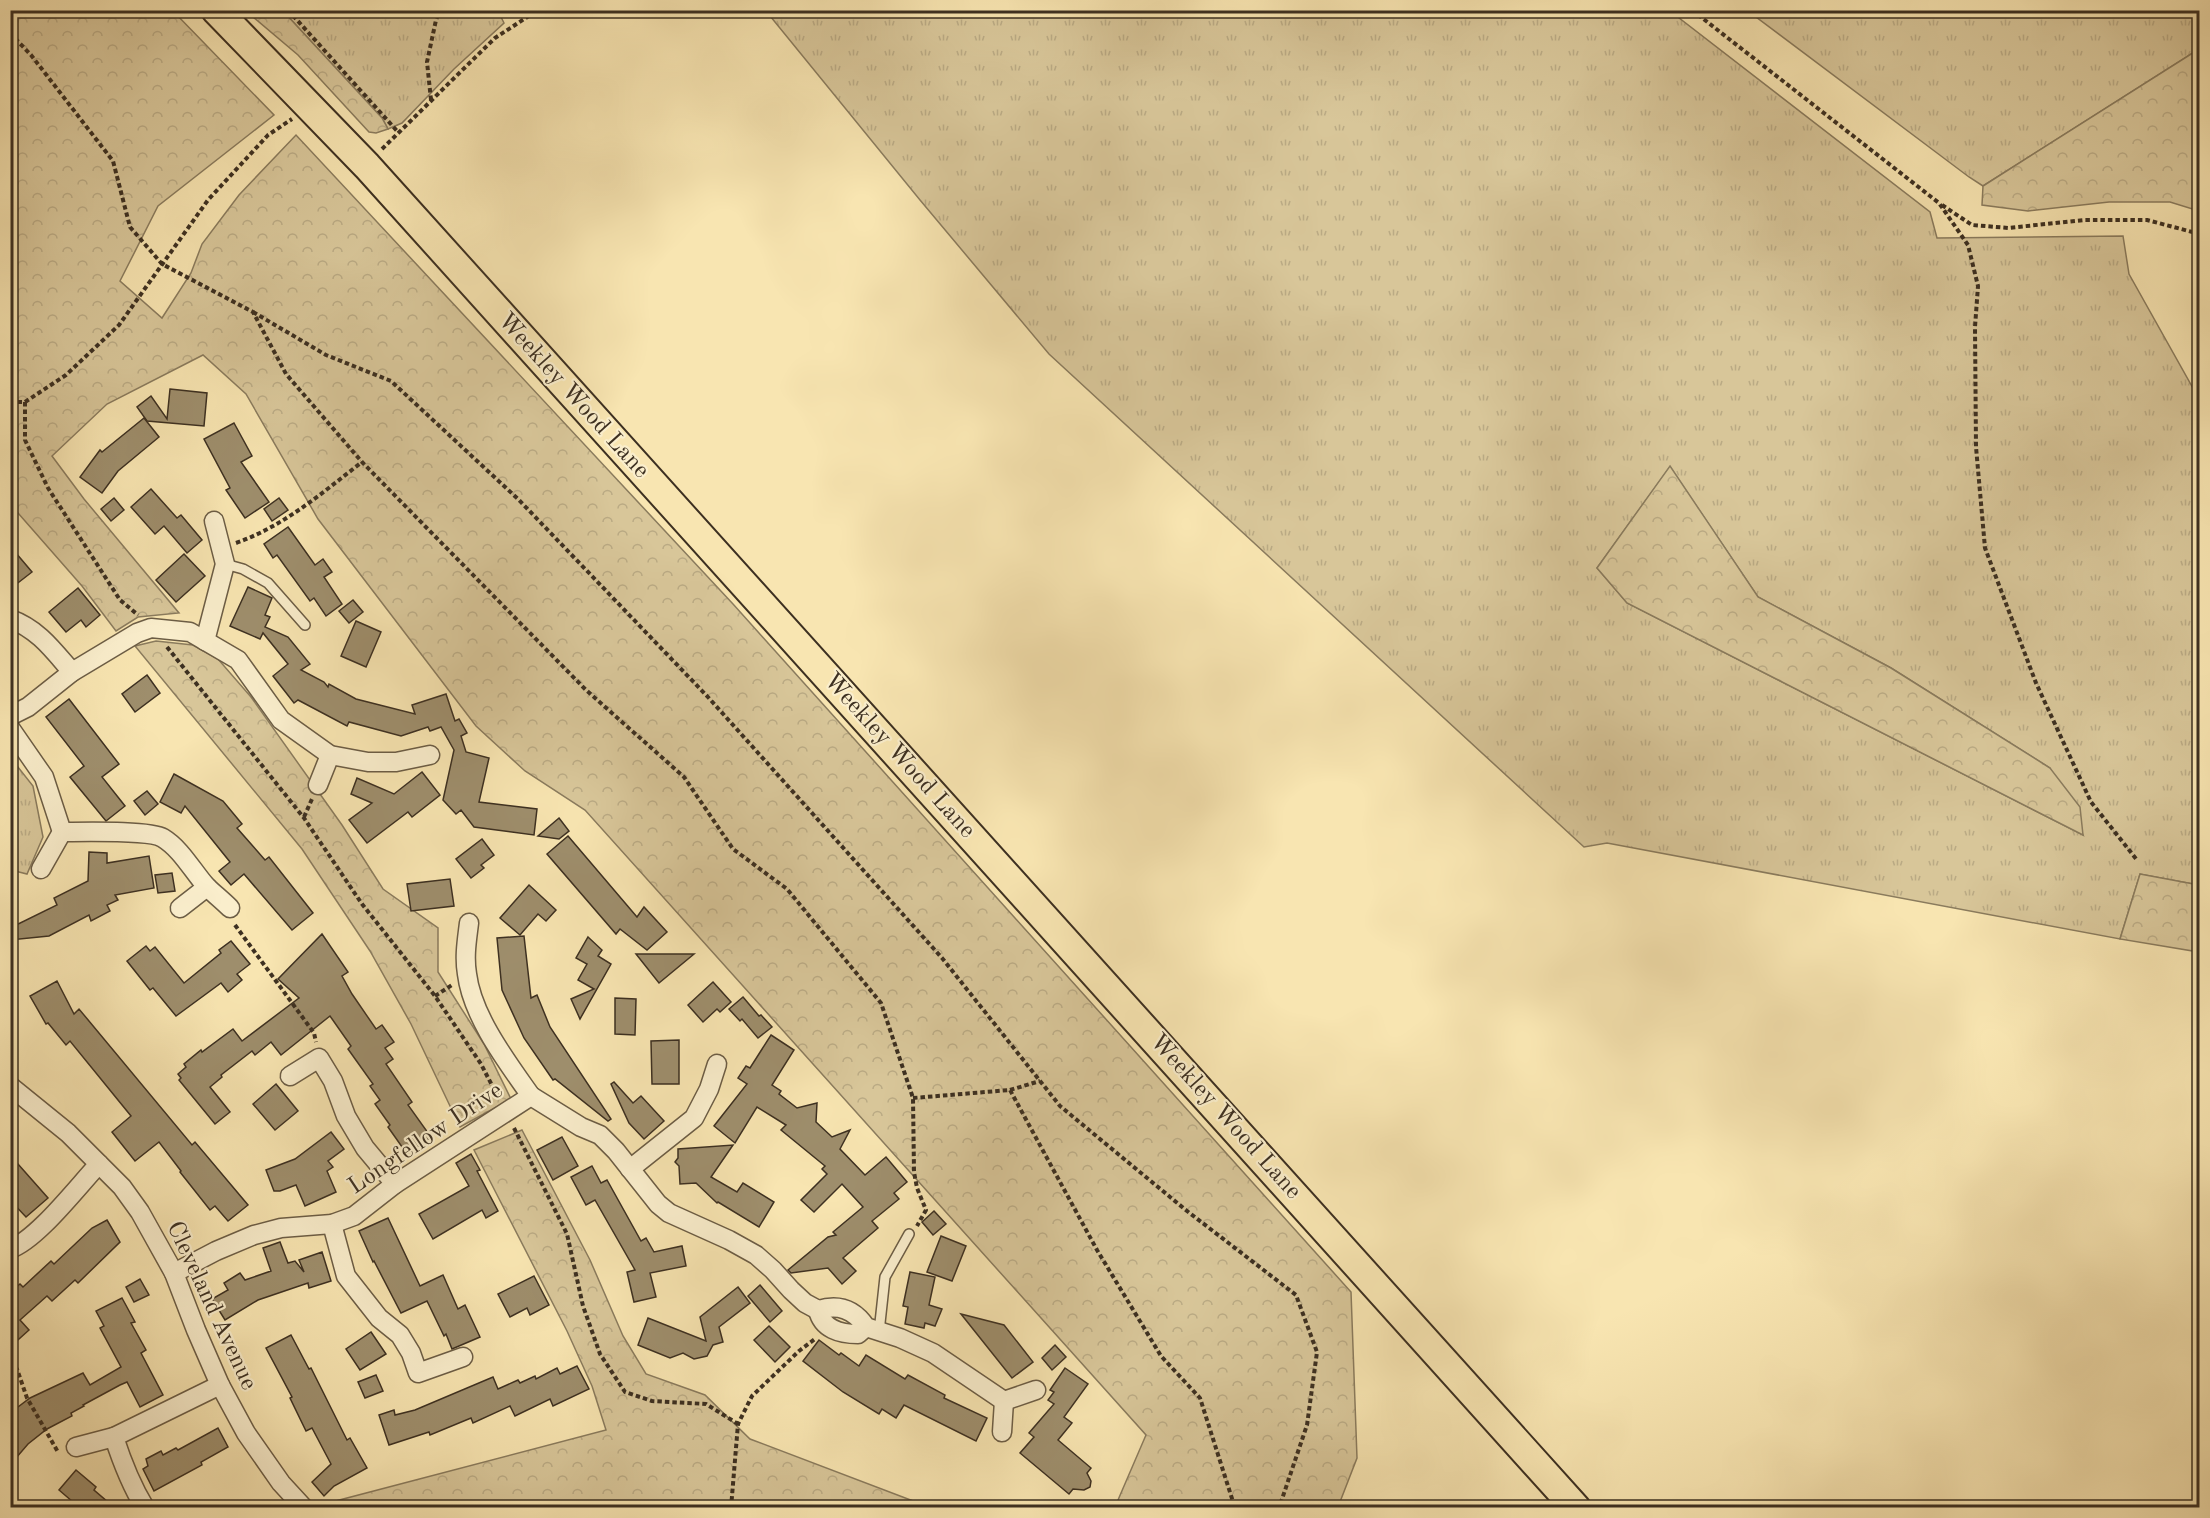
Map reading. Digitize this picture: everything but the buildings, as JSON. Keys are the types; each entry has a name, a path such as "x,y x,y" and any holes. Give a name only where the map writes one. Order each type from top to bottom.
{"main road":[{"name":"Weekley Wood Lane","path":"216,10 367,166 1576,1508"}],"street":[{"path":"205,641 223,556 214,521"},
{"path":"10,619 36,632 72,672"},
{"path":"10,716 28,707 72,672 137,633 151,628 190,632 238,660 281,720 330,755 368,762 396,762 430,755"},
{"path":"10,729 44,777 62,832 41,869"},
{"path":"318,785 330,755"},
{"path":"62,832 148,832 162,837 177,850 207,887 230,908"},
{"path":"180,908 207,887"},
{"path":"469,922 465,952 467,975 478,1011 506,1060 531,1096"},
{"path":"290,1076 319,1058 333,1081 346,1116 365,1148 395,1184"},
{"path":"630,1169 694,1118 709,1089 717,1064"},
{"name":"Cleveland Avenue","path":"10,1086 68,1133 122,1186 140,1212 174,1273 220,1385 246,1433 281,1483 304,1508"},
{"name":"Longfellow Drive","path":"174,1273 254,1234 281,1228 332,1224 354,1216 395,1184 531,1096 581,1127 600,1135 616,1151 658,1204 669,1213 756,1255 805,1303 818,1310 819,1318 830,1328"},
{"path":"10,1249 18,1247 35,1234 99,1164"},
{"path":"332,1224 346,1275 379,1318 400,1335 411,1353 418,1373 464,1357"},
{"path":"818,1310 830,1306 849,1311 873,1330 900,1338 933,1353 1004,1401"},
{"path":"830,1328 846,1334 873,1330"},
{"path":"76,1447 114,1437 220,1385"},
{"path":"1004,1401 1036,1390"},
{"path":"1002,1432 1004,1401"},
{"path":"114,1437 135,1492 145,1508"}],"lane":[{"path":"223,556 267,583 305,625"},
{"path":"873,1330 885,1277 909,1234"}],"path":[{"path":"288,10 398,132"},
{"path":"431,101 428,62 440,10"},
{"path":"367,166 398,132 495,38 538,10"},
{"path":"1692,10 1939,203 1972,225 2008,228 2084,220 2148,220 2199,234"},
{"path":"10,33 31,55 113,161 130,227 162,264 253,312 326,355 391,381 518,499 707,696 935,949 1060,1106 1296,1295 1317,1352 1307,1425 1279,1508"},
{"path":"10,402 25,402 66,375 119,325 208,200 268,135 309,106"},
{"path":"1939,203 1968,245 1978,286 1975,327 1976,447 1985,548 2036,683 2091,802 2137,860"},
{"path":"253,312 286,374 362,462 586,690 684,777 734,849 787,889 881,1003 913,1098 914,1172 917,1188 926,1210 920,1223 909,1234"},
{"path":"25,402 24,440 48,488 120,600 151,628 304,818 362,904 435,996 481,1064 567,1234 583,1306 600,1354 625,1392 652,1401 706,1404 738,1424"},
{"path":"223,556 306,506 362,462"},
{"path":"230,908 231,920 314,1033 319,1058"},
{"path":"435,996 449,986"},
{"path":"913,1098 1010,1090 1040,1081"},
{"path":"1010,1090 1097,1250 1161,1356 1200,1398 1235,1508"},
{"path":"731,1508 738,1424 752,1396 799,1351 830,1328"},
{"path":"10,1361 17,1369 27,1398 58,1453"}],"green space":[{"path":"11,10 173,11 274,115 158,206 120,281 162,318 191,273 202,244 239,195 296,135 733,604 1351,1292 1357,1458 1338,1507 1115,1507 1146,1435 585,810 525,771 476,726 318,519 246,394 203,355 107,404 52,456 84,499 179,613 138,617 116,631 82,586 11,505"},
{"path":"246,11 283,11 382,118 388,129 376,133 369,132 298,55"},
{"path":"283,11 498,11 504,23 454,69 402,123 388,129 382,118"},
{"path":"766,11 1670,11 1930,212 1937,238 2123,236 2129,274 2199,399 2199,885 2140,874 2120,939 1607,843 1584,847 1049,354","holes":["1670,467 1758,597 1891,668 2050,768 2083,835 1627,603 1597,568"]},
{"path":"1748,11 2199,11 2199,49 1983,186"},
{"path":"2199,49 2199,119 2193,130 2199,133 2199,211 2170,202 2109,202 2028,211 1982,205 1983,186"},
{"path":"1670,466 1758,597 1891,668 2050,768 2080,807 2083,835 1627,603 1597,568"},
{"path":"156,641 193,645 218,659 251,697 342,825 383,889 438,928 438,972 484,1044 511,1099 460,1127 411,1024 370,951 302,849 135,646"},
{"path":"10,757 33,786 43,837 27,874 11,870"},
{"path":"2140,874 2199,885 2199,952 2120,939"},
{"path":"522,1130 590,1260 623,1336 646,1374 705,1395 750,1439 929,1507 324,1507 328,1503 606,1430 592,1386 567,1331 474,1150"}]}
